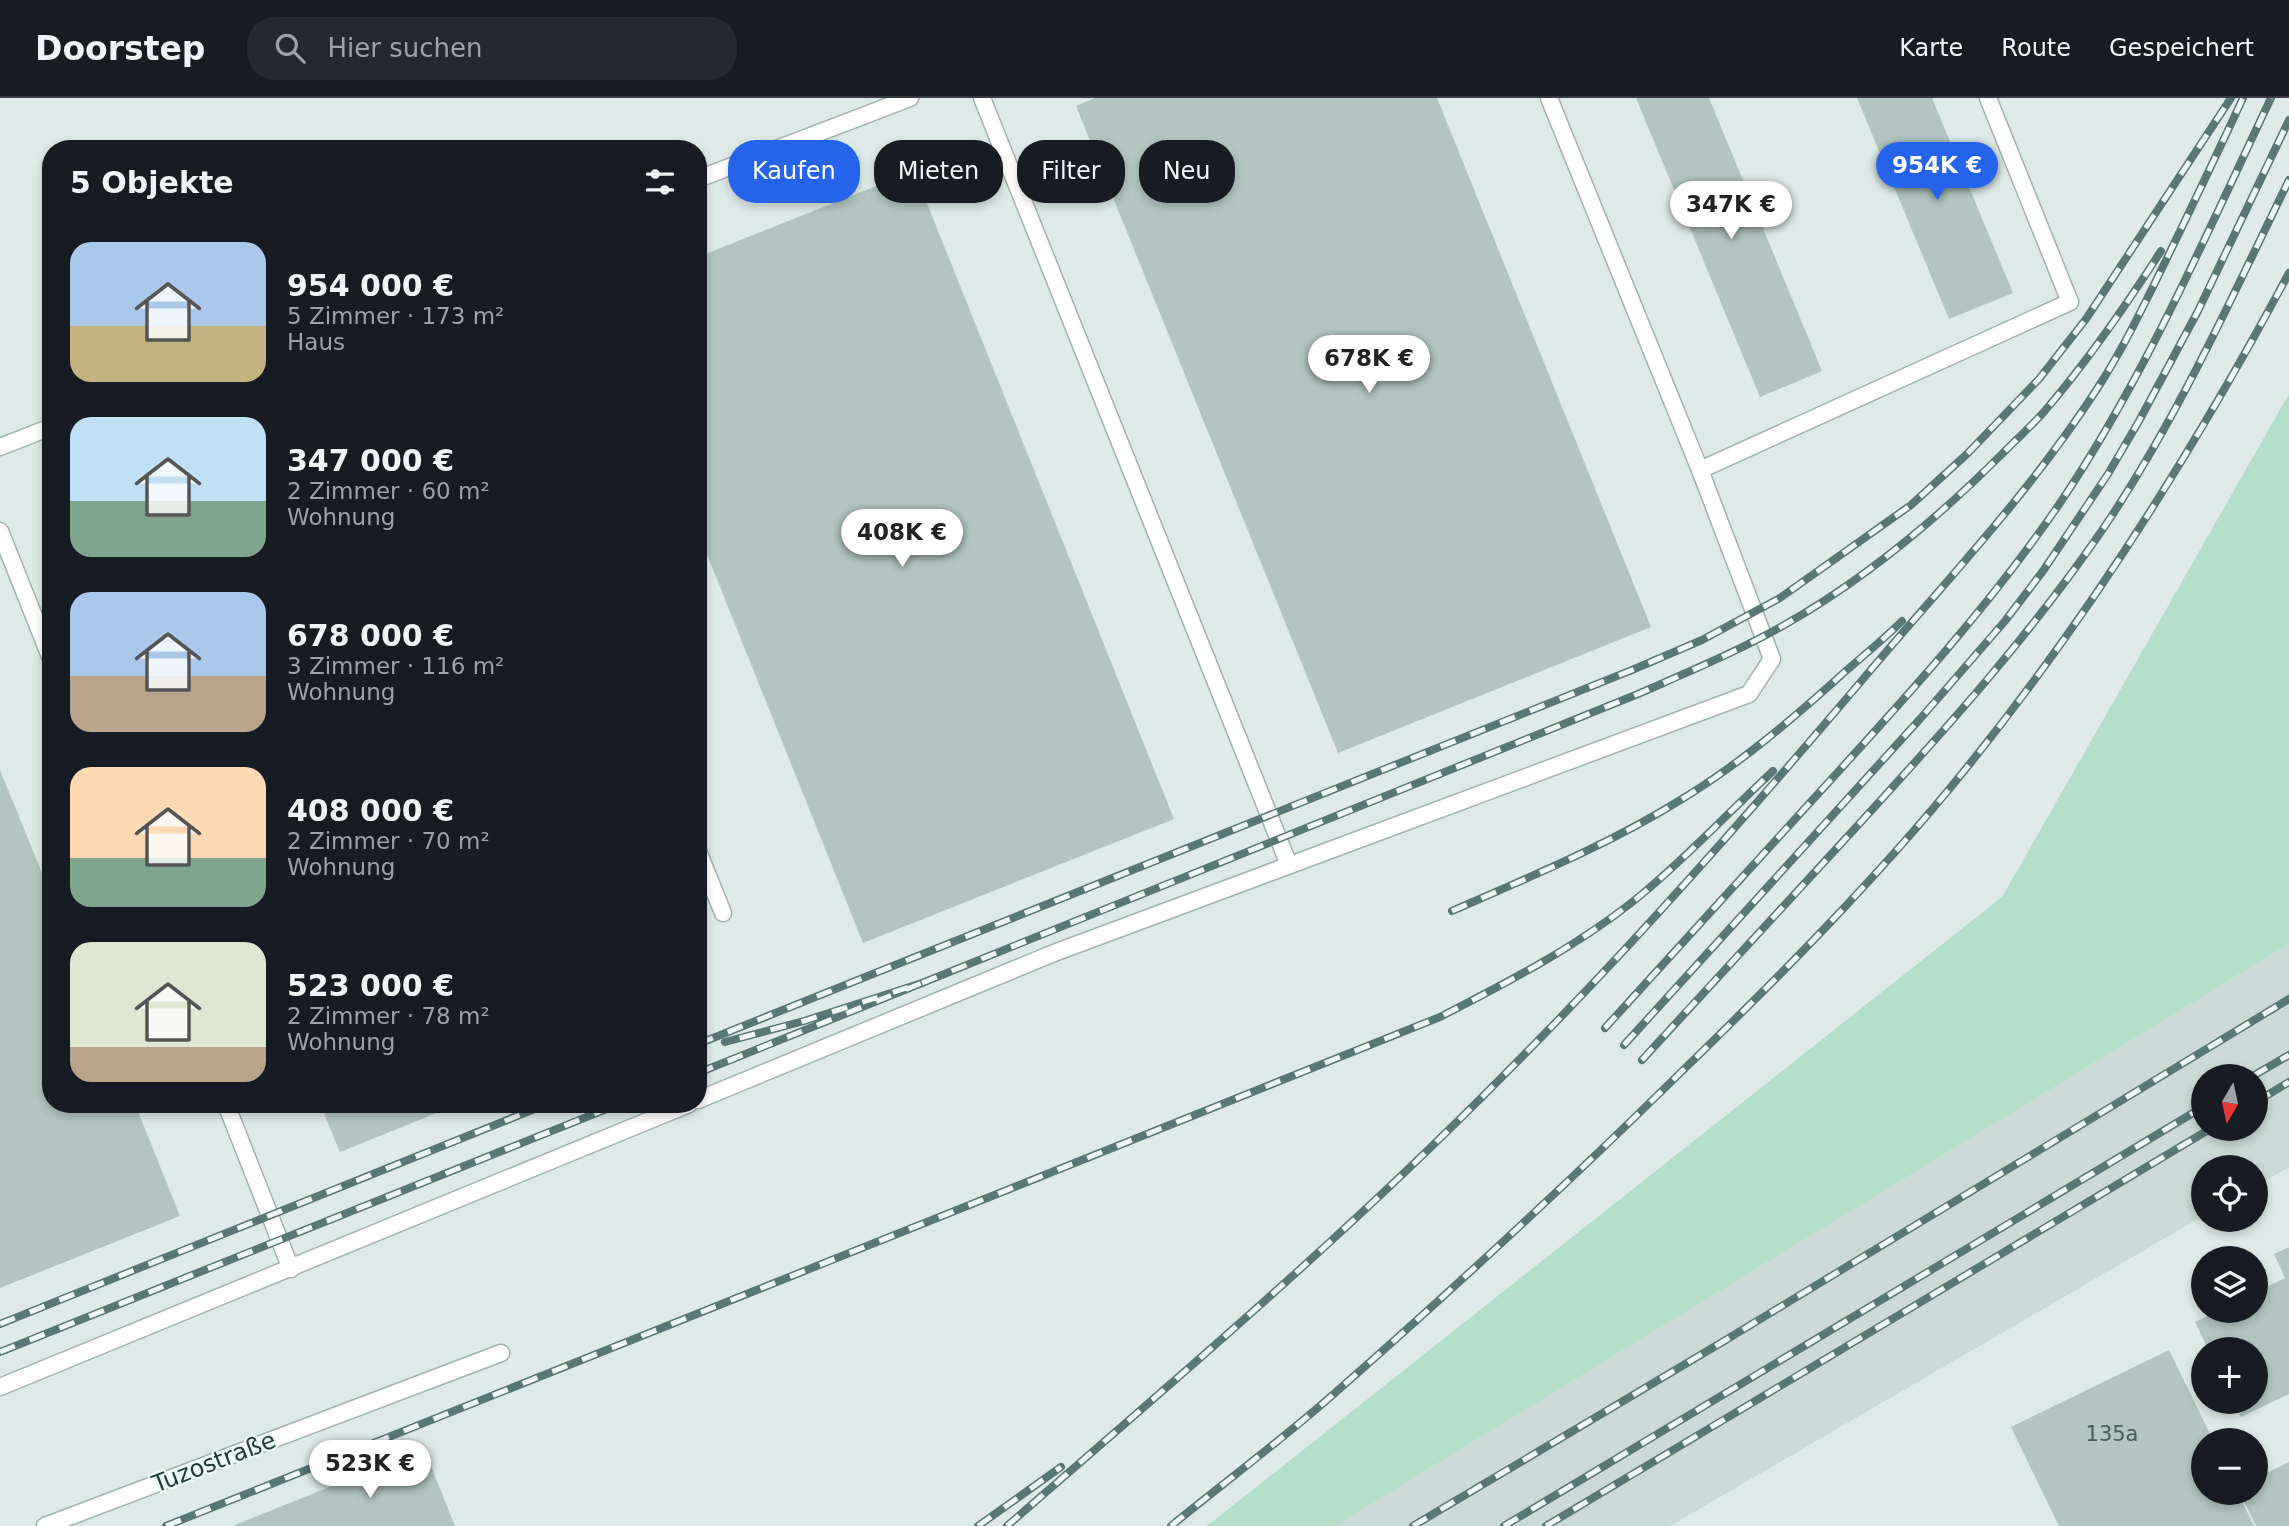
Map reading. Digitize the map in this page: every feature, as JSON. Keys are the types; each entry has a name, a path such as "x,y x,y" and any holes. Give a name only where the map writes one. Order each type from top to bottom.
{"lane":[{"path":"707,176 910,98"},
{"path":"982,98 1289,865"},
{"path":"707,1096 1054,953 1749,694 1772,659 1700,470 1549,98"},
{"path":"1700,470 2070,302 1988,98"},
{"path":"0,447 42,431"},
{"path":"0,531 42,636"},
{"path":"707,873 723,913"},
{"path":"230,1113 291,1269"},
{"path":"0,1387 667,1113"},
{"name":"Tuzostraße","path":"45,1526 501,1353"}],"shaded area":[{"path":"2289,944 2289,1167 2268,1179 2268,1155 2191,1155 2191,1223 1670,1526 1335,1526"}],"green space":[{"path":"2289,394 2289,944 1335,1526 1207,1526 2002,897"}],"building":[{"path":"1095,98 1437,98 1651,627 1338,753 1115,203 1125,203 1125,140 1090,140 1076,106"},
{"path":"1636,98 1709,98 1822,371 1760,397"},
{"path":"1857,98 1932,98 2013,293 1949,319"},
{"path":"874,187 874,203 927,203 1174,819 863,943 707,554 707,253 834,203 860,203 860,192"},
{"path":"0,770 42,873 42,1113 139,1113 180,1216 0,1288"},
{"path":"324,1113 437,1113 340,1152"},
{"path":"2289,1247 2289,1394 2268,1404 2268,1337 2202,1337 2195,1323 2268,1323 2268,1286 2285,1278 2274,1254"},
{"path":"2169,1350 2191,1395 2191,1414 2200,1414 2207,1428 2191,1428 2191,1505 2244,1505 2254,1526 2059,1526 2011,1427"},
{"path":"424,1449 455,1526 232,1526"},
{"path":"2289,1462 2289,1526 2256,1526 2246,1505 2268,1505 2268,1472"}],"railway":[{"path":"707,1040 1632,670 1702,640 1780,598 1911,505 1967,454 2039,379 2086,319 2231,98"},
{"path":"1007,1526 1259,1306 1444,1135 1598,978 1781,775 1988,534 2071,427 2107,373 2135,322 2243,98"},
{"path":"1605,1028 1919,682 1978,613 2034,540 2091,455 2147,356 2271,98"},
{"path":"1624,1045 1920,719 2005,621 2043,571 2108,474 2139,421 2198,311 2289,120"},
{"path":"1642,1060 1956,716 2077,566 2132,485 2157,442 2225,312 2289,180"},
{"path":"922,983 1638,694 1732,652 1786,624 1844,587 1900,546 1978,478 2059,394 2161,251"},
{"path":"1171,1526 1316,1409 1507,1238 1749,1005 1895,852 2010,713 2097,592 2217,403 2289,273"},
{"path":"1452,911 1598,845 1703,786 1782,727 1902,621"},
{"path":"166,1526 1440,1017 1544,961 1618,913 1675,865 1773,771"},
{"path":"707,1069 922,983 804,1021 725,1042"},
{"path":"1413,1526 2289,999"},
{"path":"2268,1067 2289,1055"},
{"path":"2268,1095 2289,1082"},
{"path":"0,1324 525,1113"},
{"path":"0,1352 597,1113"},
{"path":"1504,1526 2191,1114"},
{"path":"1546,1526 2191,1140"},
{"path":"978,1526 1061,1467"}]}
